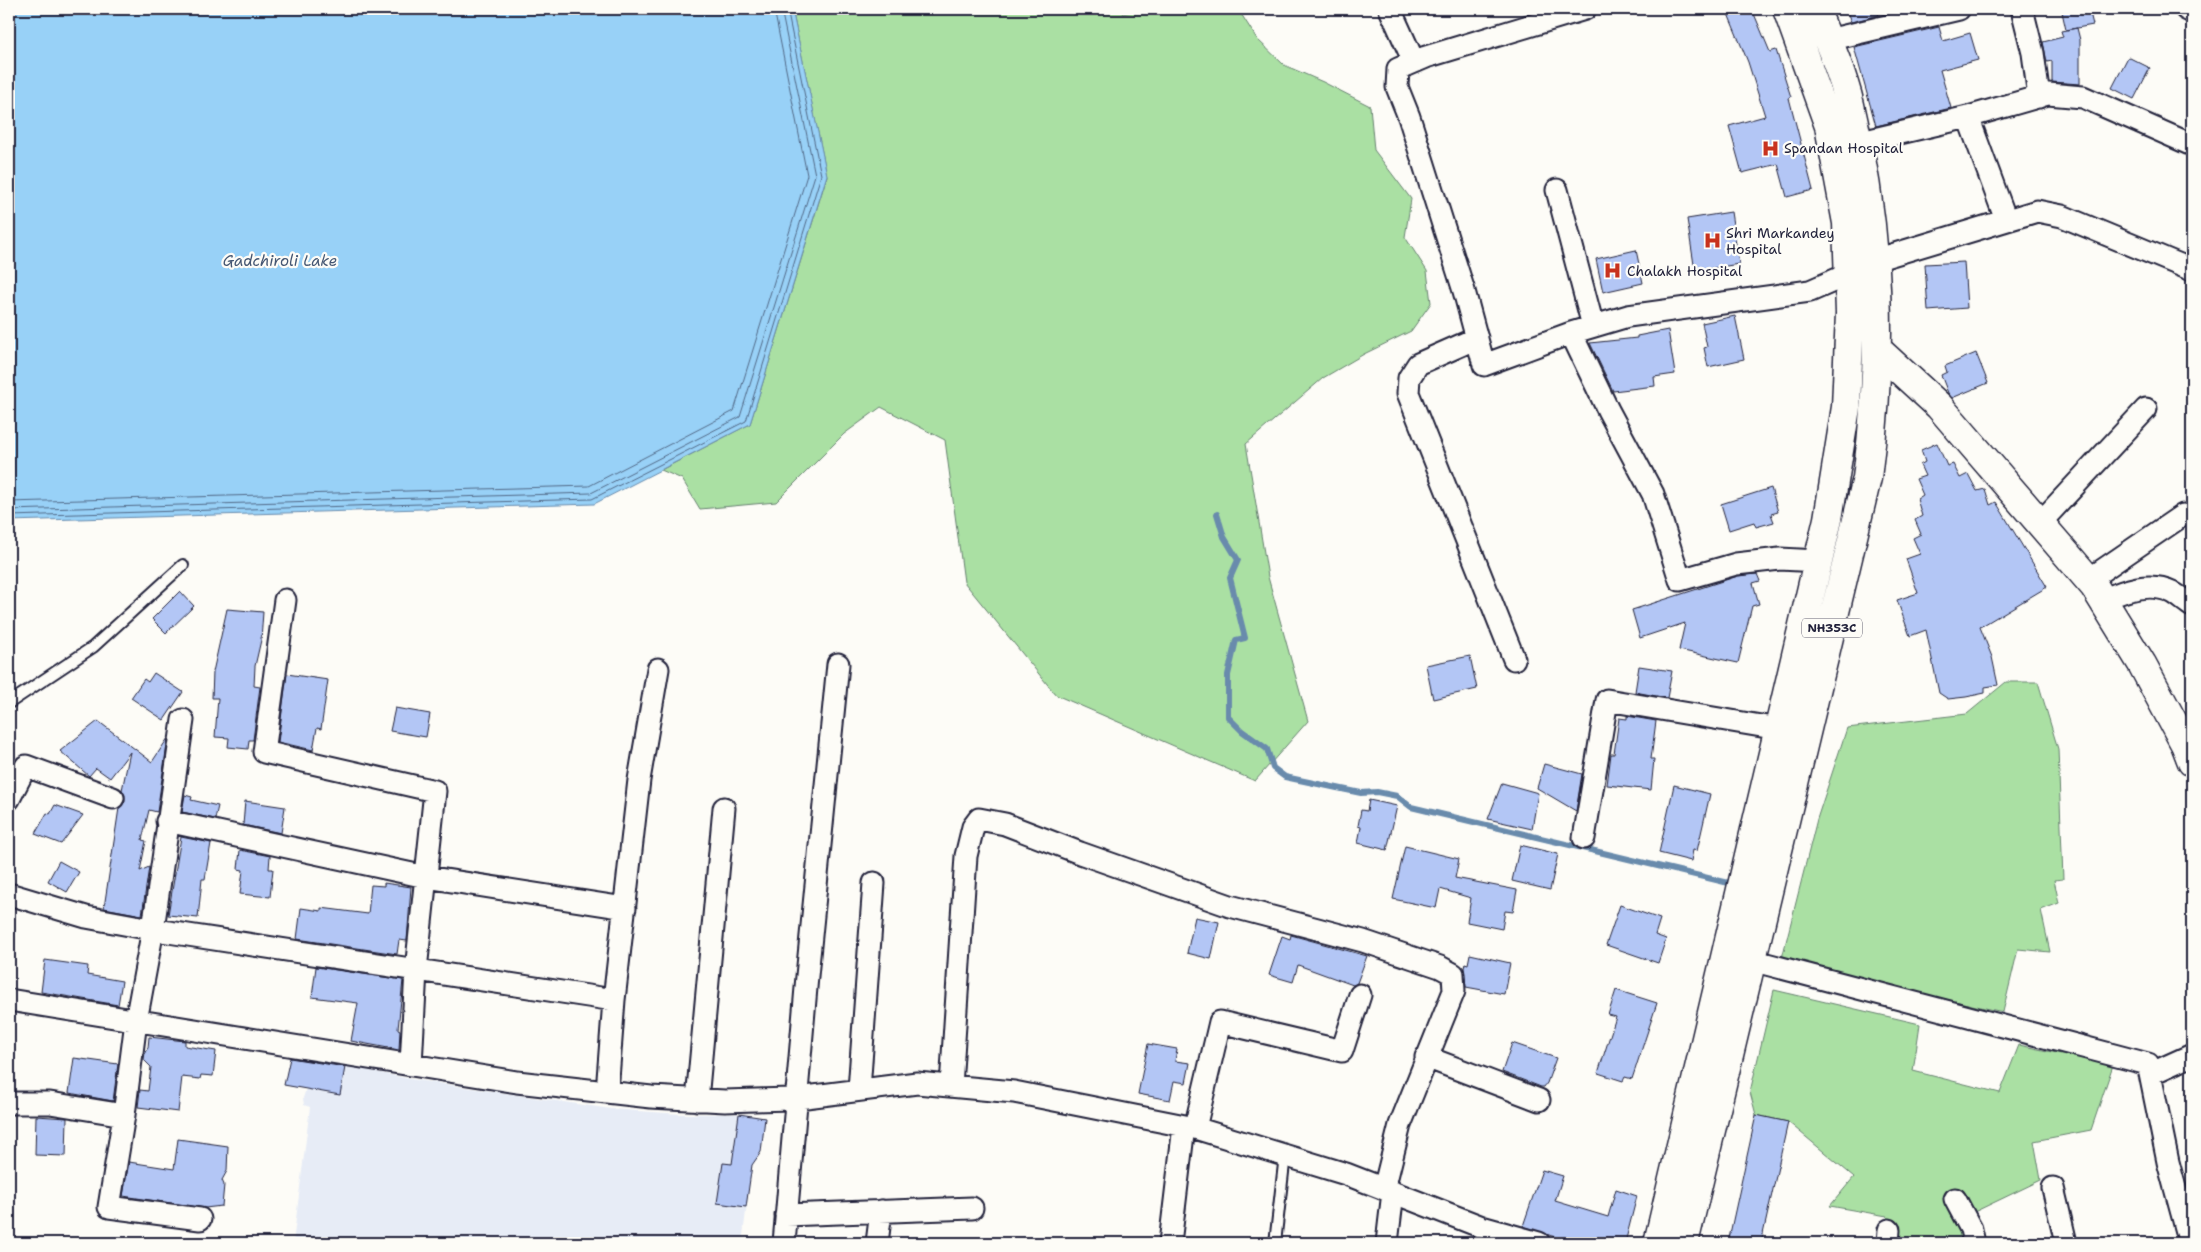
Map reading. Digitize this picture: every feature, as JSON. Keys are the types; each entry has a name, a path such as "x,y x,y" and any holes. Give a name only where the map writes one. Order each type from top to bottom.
{"main road":[{"name":"NH353C","path":"1658,1243 1828,519 1846,407 1850,313 1847,222 1830,126 1787,9"},
{"name":"NH353C","path":"1684,1243 1867,478 1875,422 1878,350 1875,260 1867,188 1850,104 1815,9"},
{"path":"1878,350 1939,406 2041,522 2096,590 2142,664 2185,744 2192,762"}],"street":[{"path":"1390,9 1414,62"},
{"path":"1586,9 1551,14 1426,57 1398,70 1397,87 1409,116 1462,282 1484,365 1571,333 1628,316 1810,291 1849,274"},
{"path":"1828,40 1960,9"},
{"path":"2022,9 2034,53 2039,97"},
{"path":"2186,9 2192,12"},
{"path":"1857,143 1968,117 2048,94 2083,97 2192,145"},
{"path":"1968,117 2006,220"},
{"path":"1556,190 1593,326"},
{"path":"1875,260 2037,211 2062,216 2192,270"},
{"path":"1571,333 1608,410 1653,494 1680,580 1736,564 1780,559 1818,561"},
{"path":"1477,338 1418,364 1409,378 1408,393 1514,659"},
{"path":"2041,522 2146,409"},
{"path":"2096,590 2183,515 2192,514"},
{"path":"2096,590 2152,587 2172,592 2192,606"},
{"path":"285,600 264,752 435,791 416,970 411,1065"},
{"path":"784,1243 838,664"},
{"path":"607,1092 614,1000 639,780 658,669"},
{"path":"1584,838 1607,700 1779,729"},
{"path":"183,720 153,929 136,1022 124,1115 109,1207 200,1219"},
{"path":"9,799 26,766 113,798"},
{"path":"697,1100 724,808"},
{"path":"951,1086 966,856 978,819 1005,824 1080,853 1230,906 1355,939 1440,967 1453,974 1454,991 1400,1126 1388,1190 1387,1243"},
{"path":"167,821 426,877 625,908"},
{"path":"859,1090 874,883"},
{"path":"9,894 86,917 153,929 614,1000"},
{"path":"1751,960 2148,1064 2168,1162 2185,1192 2190,1243"},
{"path":"1170,1243 1190,1127 1220,1022 1342,1051 1360,995"},
{"path":"9,1000 517,1082 607,1092 725,1101 797,1098 917,1083 1014,1092 1190,1127 1346,1174 1482,1227 1539,1243"},
{"path":"2150,1074 2192,1055"},
{"path":"1426,1057 1539,1100"},
{"path":"9,1103 50,1103 124,1115"},
{"path":"2052,1188 2066,1243"},
{"path":"1955,1199 1971,1229 1974,1243"},
{"path":"786,1215 972,1208"},
{"path":"877,1243 881,1211"}],"lane":[{"path":"9,703 93,647 183,566"},
{"path":"1275,1243 1284,1155"}],"shaded area":[{"path":"290,1054 410,1079 611,1109 680,1114 739,1114 765,1118 761,1152 753,1156 742,1243 293,1243 310,1107 304,1105 303,1098 306,1089 284,1085"}],"green space":[{"path":"792,9 1121,9 1123,14 1140,9 1238,9 1257,39 1284,65 1370,106 1374,150 1411,199 1405,237 1427,271 1431,303 1411,331 1364,354 1323,378 1246,444 1268,577 1308,721 1255,781 1056,695 964,582 945,440 881,407 844,434 776,502 700,509 682,479 661,470 750,424 827,176"},
{"path":"2006,682 2038,682 2058,749 2063,879 2054,880 2059,903 2041,910 2050,952 2018,949 2003,1012 1781,962 1817,819 1847,728 1967,714"},
{"path":"1774,990 1920,1024 1913,1071 2000,1093 2019,1045 2113,1065 2091,1130 2034,1141 2041,1180 1972,1213 1967,1243 1897,1243 1897,1238 1887,1216 1830,1206 1854,1177 1788,1122 1756,1115 1750,1092"}],"water":[{"name":"Gadchiroli Lake","path":"9,9 792,9 827,175 750,424 594,504 9,521"}],"building":[{"path":"1726,9 1752,9 1770,52 1776,50 1791,97 1789,98 1813,190 1787,197 1778,164 1742,173 1729,126 1765,116 1748,62"},
{"path":"1846,9 1876,9 1879,15 1851,22"},
{"path":"2089,9 2093,25 2066,30 2062,12"},
{"path":"1939,27 1943,41 1970,33 1978,60 1940,70 1951,108 1876,126 1854,47"},
{"path":"2077,28 2080,40 2080,84 2052,82 2052,61 2047,62 2043,42 2063,37 2061,31"},
{"path":"2128,57 2150,68 2134,99 2112,88"},
{"path":"1731,212 1739,264 1695,271 1687,219"},
{"path":"1636,250 1643,283 1603,292 1596,259"},
{"path":"1964,262 1967,308 1928,311 1925,264"},
{"path":"1735,316 1744,359 1708,367 1704,348 1707,347 1702,323"},
{"path":"1668,330 1675,374 1654,377 1655,386 1613,391 1590,343 1637,338 1637,336"},
{"path":"1976,353 1988,383 1952,398 1941,375 1947,372 1945,366"},
{"path":"1937,443 1947,466 1953,464 1960,478 1968,474 1977,491 1985,489 1990,505 1996,502 2047,587 1980,627 1992,657 1998,685 1985,687 1985,693 1948,699 1939,693 1926,630 1910,636 1897,600 1918,593 1906,559 1920,554 1913,538 1921,534 1915,520 1922,516 1917,499 1923,495 1916,479 1925,476 1920,465 1925,462 1921,450"},
{"path":"1771,488 1778,512 1771,514 1774,522 1756,527 1754,522 1729,530 1721,504"},
{"path":"1757,574 1760,581 1753,583 1759,604 1752,606 1738,663 1679,650 1685,623 1640,638 1632,610 1738,576"},
{"path":"180,591 194,606 166,633 152,619"},
{"path":"227,609 263,612 254,686 260,687 253,740 249,740 248,749 228,747 229,738 215,737 218,698 212,698 213,672"},
{"path":"1470,656 1477,689 1433,699 1426,665"},
{"path":"1639,666 1672,671 1667,698 1635,692"},
{"path":"154,673 183,692 164,720 131,698 144,679 148,682"},
{"path":"287,674 328,680 321,729 317,728 313,750 278,742"},
{"path":"395,708 430,714 426,737 390,731"},
{"path":"1627,716 1656,721 1651,759 1654,759 1651,790 1607,785 1611,754 1614,754 1619,718 1627,719"},
{"path":"98,721 152,762 168,738 157,812 149,810 142,840 146,841 140,871 149,867 142,915 104,908 119,808 125,802 125,795 122,790 130,752 110,778 96,768 89,776 60,751"},
{"path":"1544,764 1582,774 1576,811 1537,788"},
{"path":"1502,783 1538,793 1532,829 1488,819"},
{"path":"1674,785 1710,794 1697,851 1693,850 1691,861 1659,853"},
{"path":"185,795 192,797 191,800 218,806 215,819 182,812"},
{"path":"1369,800 1397,806 1387,850 1358,843 1361,827 1358,826 1361,810 1367,811"},
{"path":"245,801 285,807 281,833 243,825"},
{"path":"55,805 83,815 61,844 35,834 47,813 50,814"},
{"path":"181,837 211,843 205,879 202,879 198,918 168,915"},
{"path":"1520,845 1558,854 1550,890 1512,881"},
{"path":"1405,846 1459,859 1455,878 1517,890 1513,912 1505,911 1502,929 1467,922 1471,898 1440,889 1436,908 1393,899"},
{"path":"240,850 270,856 269,869 273,869 270,897 240,894 243,870 238,869"},
{"path":"59,861 79,872 67,892 48,881"},
{"path":"384,883 411,887 407,941 399,940 397,954 297,939 301,908 321,911 321,908 368,914 371,885 384,886"},
{"path":"1620,905 1660,919 1655,935 1666,939 1658,963 1606,945"},
{"path":"1195,917 1219,922 1211,959 1187,953"},
{"path":"1291,935 1367,956 1357,983 1353,985 1298,965 1293,982 1269,975 1282,936 1290,939"},
{"path":"1470,954 1510,963 1504,994 1466,987 1464,968 1465,963 1468,964"},
{"path":"45,960 88,966 87,975 122,981 118,1005 41,992"},
{"path":"316,967 403,980 398,1029 400,1030 399,1050 351,1041 358,1003 312,997"},
{"path":"1616,990 1657,1003 1632,1079 1625,1077 1623,1081 1598,1073 1616,1017 1608,1015"},
{"path":"149,1037 185,1041 185,1046 216,1051 213,1076 201,1075 200,1079 182,1077 178,1112 138,1107 140,1090 148,1091 151,1067 144,1060"},
{"path":"1512,1043 1556,1058 1544,1087 1502,1072"},
{"path":"1148,1044 1177,1049 1175,1061 1190,1063 1186,1083 1174,1081 1170,1100 1138,1094"},
{"path":"74,1058 118,1064 113,1101 69,1093"},
{"path":"290,1058 345,1067 340,1095 284,1085"},
{"path":"739,1114 765,1118 761,1152 752,1165 746,1207 717,1203 723,1163 732,1164"},
{"path":"1756,1115 1788,1122 1761,1243 1728,1243"},
{"path":"36,1116 67,1118 66,1156 35,1155"},
{"path":"178,1139 228,1146 227,1171 222,1180 224,1185 222,1206 205,1208 123,1196 129,1162 174,1169"},
{"path":"1542,1170 1563,1176 1555,1201 1608,1217 1616,1189 1637,1196 1625,1243 1572,1243 1523,1226"}],"waterway":[{"path":"1217,514 1224,537 1238,560 1230,578 1245,638 1236,640 1228,675 1228,717 1242,731 1267,749 1273,768 1285,777 1361,793 1377,792 1397,796 1411,807 1733,884"}],"place":[{"name":"Spandan Hospital","path":"1770,148"},
{"name":"Shri Markandey Hospital","path":"1712,241"},
{"name":"Chalakh Hospital","path":"1613,271"}]}
